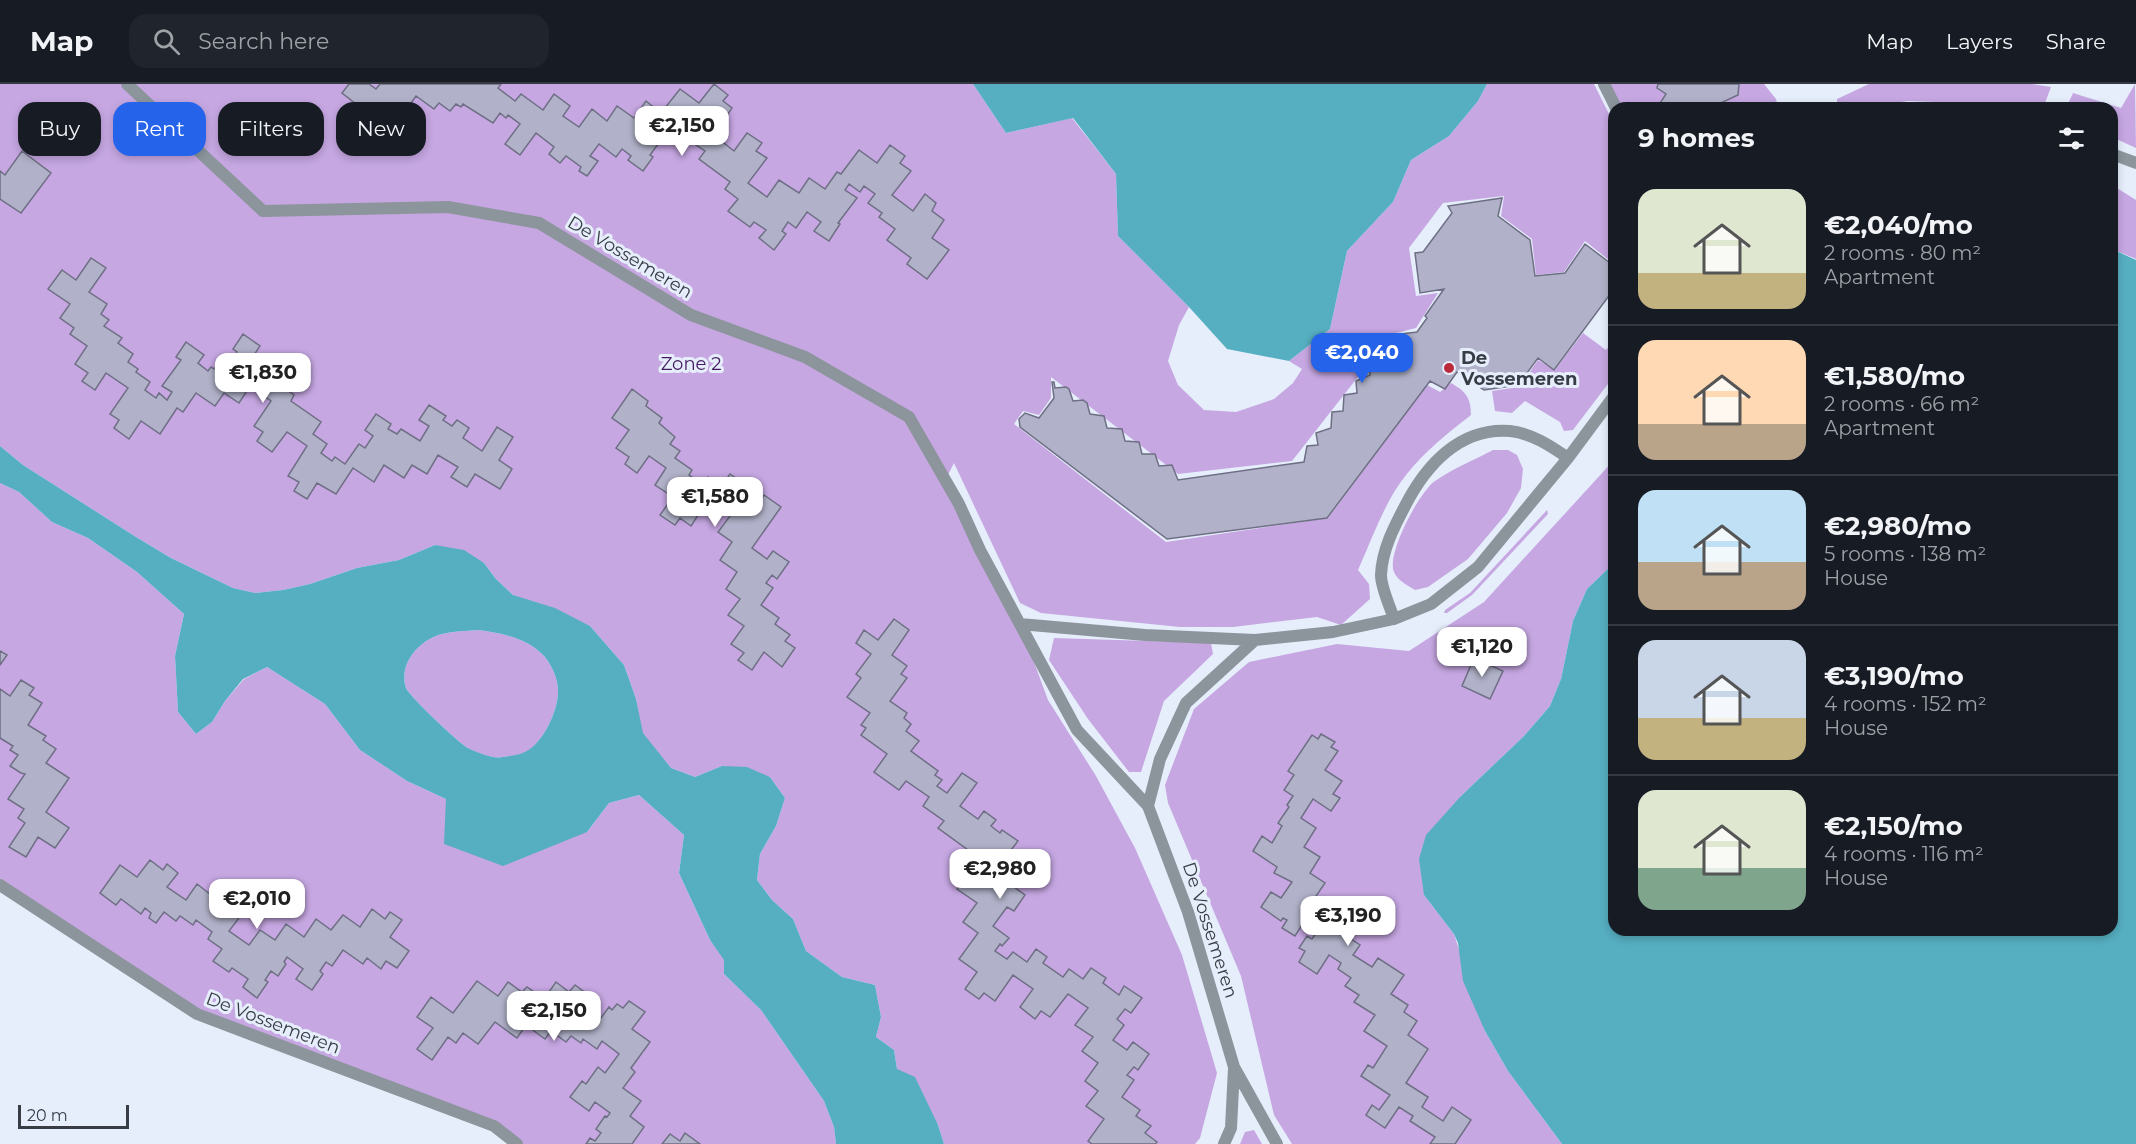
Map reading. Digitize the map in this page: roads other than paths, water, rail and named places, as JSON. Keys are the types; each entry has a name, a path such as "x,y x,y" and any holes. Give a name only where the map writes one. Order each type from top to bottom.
{"lane":[{"name":"De Vossemeren","path":"127,84 263,211 448,207 539,223 691,315 806,357 909,417 959,504 980,550 1077,730 1148,806 1188,912 1234,1067 1277,1144"},
{"path":"1604,84 1613,102"},
{"path":"2118,156 2136,163"},
{"path":"1020,624 1146,635 1255,640 1333,632 1394,619 1431,604 1478,567 1568,458 1608,404"},
{"path":"1394,619 1381,577 1384,554 1393,529 1414,489 1443,453 1479,433 1512,431 1544,442 1568,458"},
{"path":"1148,806 1160,759 1186,703 1255,640"},
{"name":"De Vossemeren","path":"0,885 197,1014 494,1126 517,1144"},
{"name":"De Vossemeren","path":"1224,1144 1231,1128 1234,1067"}],"water":[{"path":"973,84 1487,84 1478,101 1449,136 1411,160 1393,202 1347,251 1330,329 1289,361 1227,349 1189,307 1118,236 1116,174 1073,118 1006,133"},
{"path":"2118,252 2136,260 2136,1144 1562,1144 1508,1071 1485,1031 1463,981 1458,943 1454,934 1424,895 1419,859 1426,835 1461,796 1524,736 1550,706 1561,679 1573,621 1587,589 1608,569 1608,936 2118,936"},
{"path":"0,446 23,465 136,537 171,558 233,588 255,593 283,590 310,584 357,568 399,560 435,545 464,550 484,563 496,579 513,595 555,608 590,626 624,665 636,699 643,733 671,768 695,777 722,766 747,767 770,777 785,798 776,826 760,854 757,880 772,900 793,919 806,951 842,977 875,985 881,1017 876,1037 894,1050 897,1069 915,1077 938,1125 944,1144 836,1144 834,1127 824,1101 761,1010 724,974 724,960 710,940 679,873 684,835 639,795 609,803 587,832 503,866 444,844 446,799 407,781 360,750 325,704 267,667 243,679 212,722 196,734 178,712 175,656 184,614 137,572 88,538 52,522 19,492 0,483","holes":["478,630 505,635 531,645 545,657 557,681 558,698 549,725 532,748 517,755 495,757 468,748 435,720 406,688 405,670 418,647 446,633"]}],"place":[{"name":"De Vossemeren","path":"1449,368"}],"park label":[{"name":"Zone 2","path":"691,364"}]}
